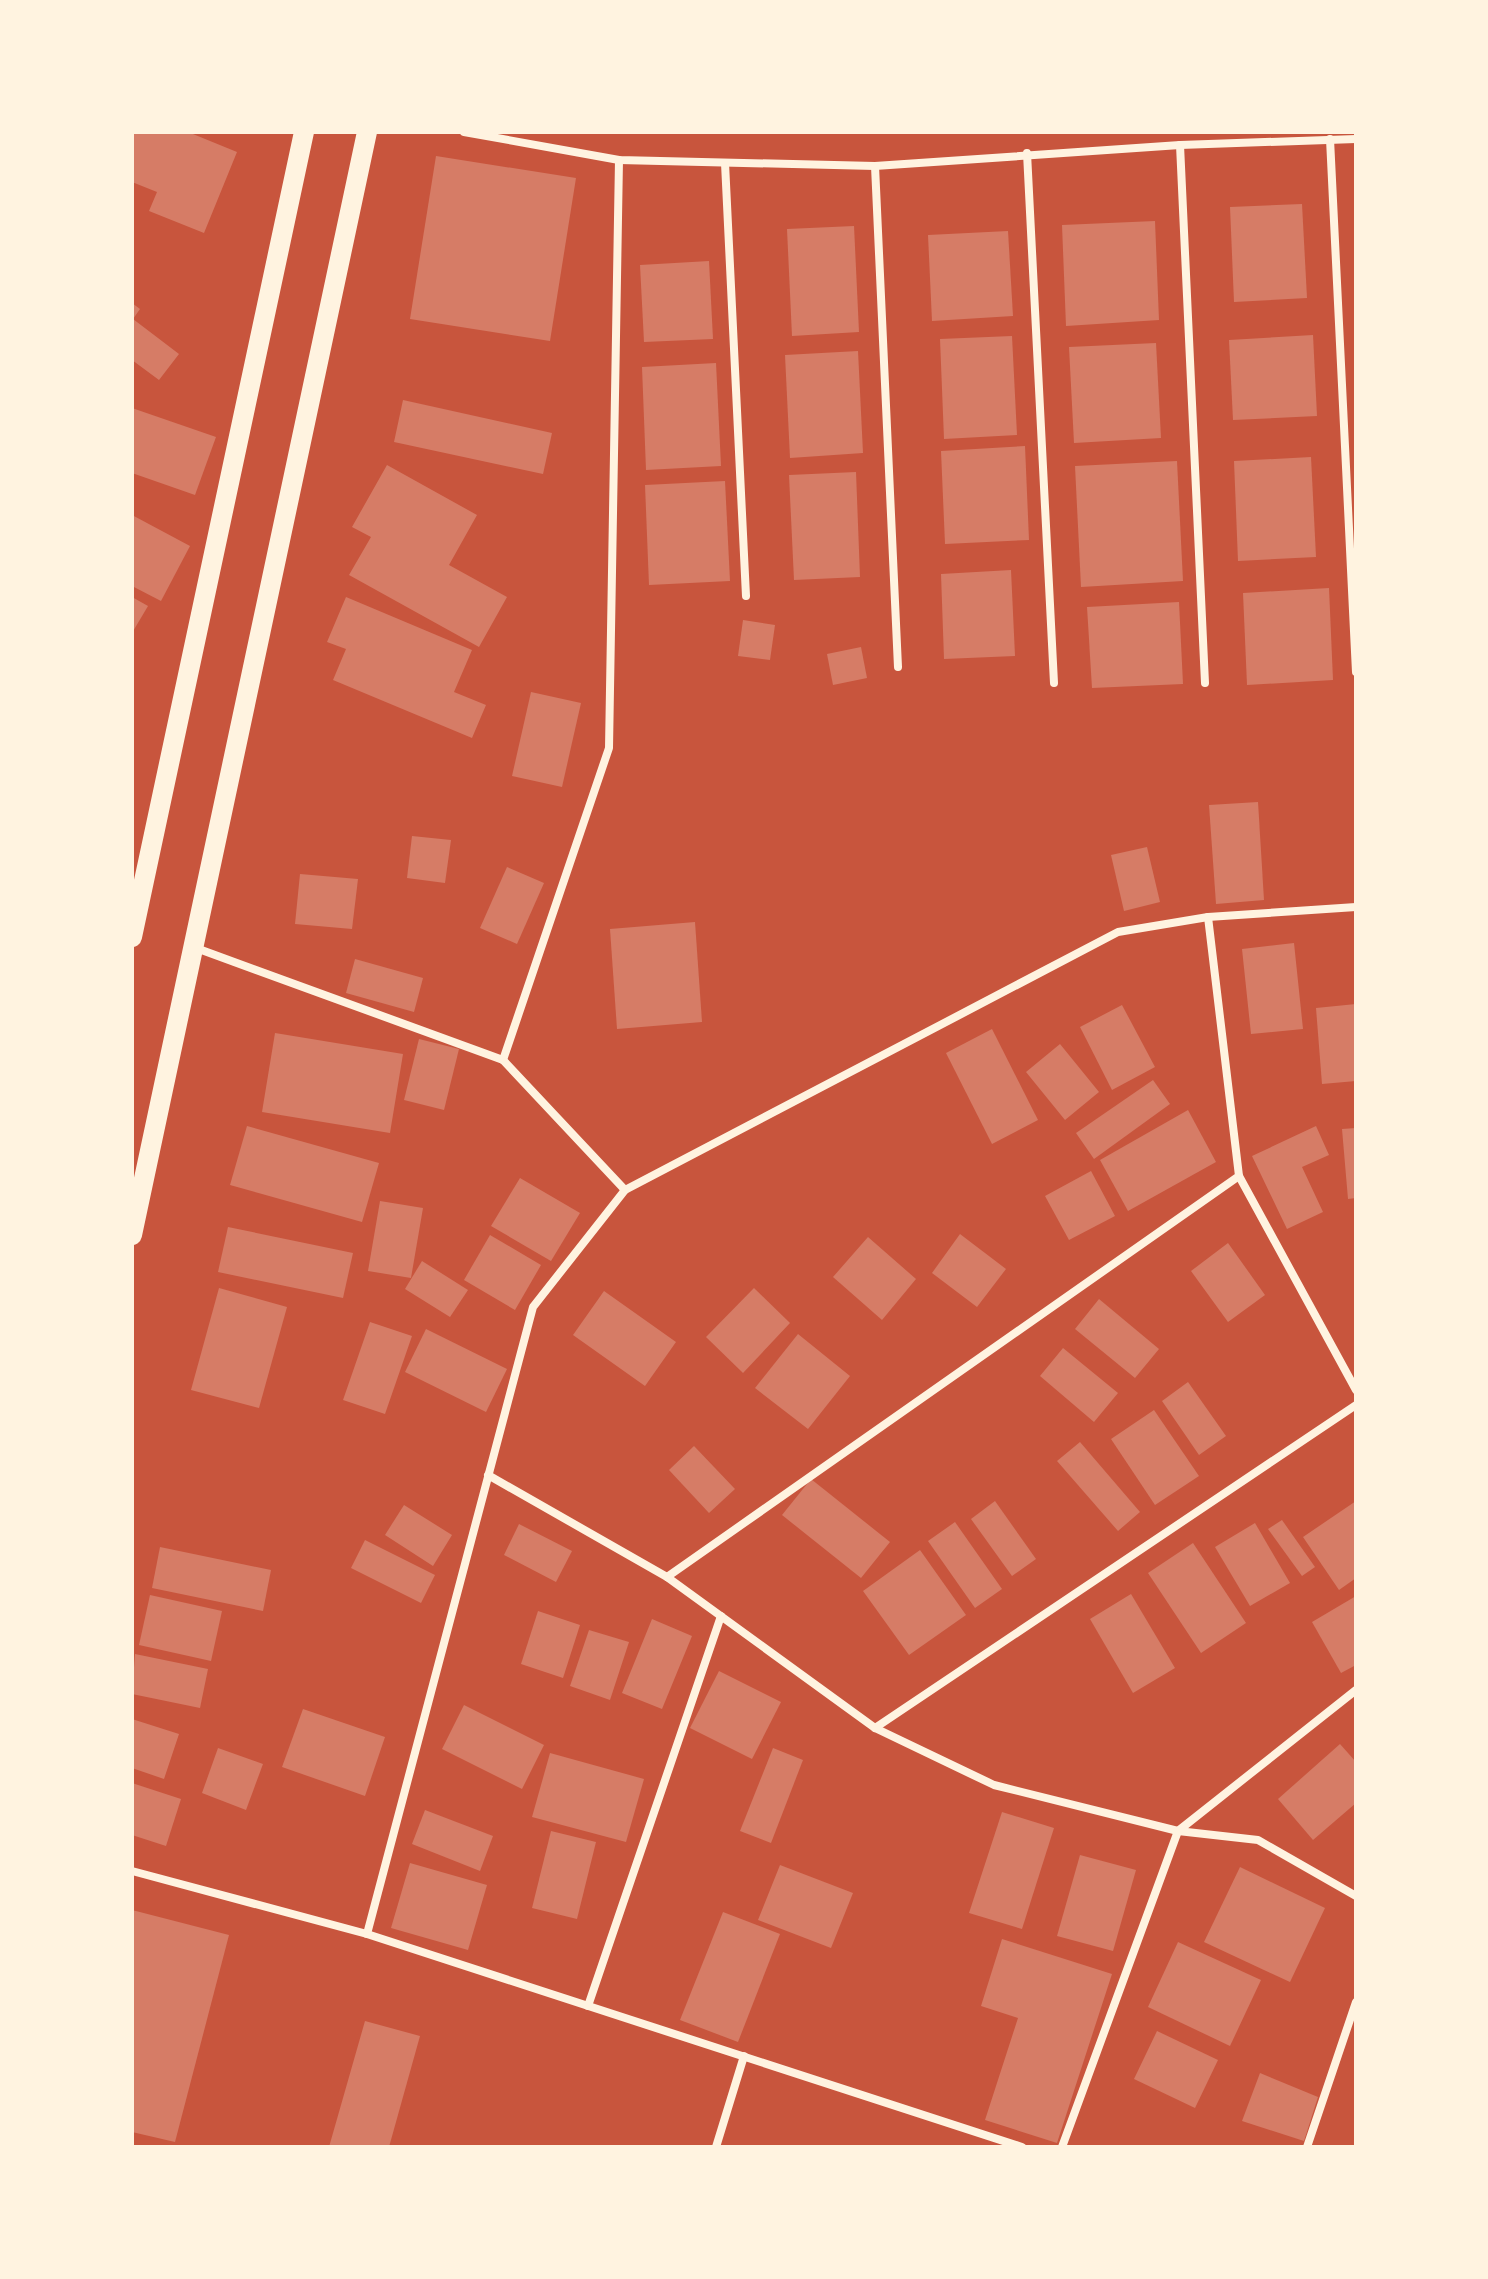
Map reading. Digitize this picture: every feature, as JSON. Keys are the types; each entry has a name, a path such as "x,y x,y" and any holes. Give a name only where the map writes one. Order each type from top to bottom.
{"main road":[{"path":"132,937 304,132"},
{"path":"132,1235 191,946 367,132"}],"street":[{"path":"464,132 619,160 875,166 1027,153 1356,139"},
{"path":"1330,139 1356,672"},
{"path":"1180,145 1205,683"},
{"path":"1027,153 1054,683"},
{"path":"503,1060 609,748 619,160"},
{"path":"725,163 746,596"},
{"path":"875,166 898,667"},
{"path":"367,1934 533,1307 625,1190 1118,932 1208,917 1356,907"},
{"path":"1208,917 1239,1176 1356,1390"},
{"path":"191,946 503,1060 625,1190"},
{"path":"667,1577 1239,1176"},
{"path":"875,1728 1356,1405"},
{"path":"488,1475 667,1577 875,1728 994,1785 1178,1831 1258,1840 1356,1896"},
{"path":"588,2006 721,1616"},
{"path":"1062,2147 1178,1831 1356,1690"},
{"path":"132,1871 367,1934 1024,2146"},
{"path":"1307,2147 1356,2002"},
{"path":"716,2147 744,2056"}],"building":[{"path":"132,132 188,132 237,152 204,233 149,211 157,192 132,182"},
{"path":"436,156 576,178 550,341 410,319"},
{"path":"1302,204 1307,298 1234,302 1230,207"},
{"path":"1155,221 1159,320 1066,326 1062,225"},
{"path":"854,226 859,332 792,336 787,229"},
{"path":"1008,231 1013,316 932,321 928,235"},
{"path":"709,261 713,339 644,342 640,265"},
{"path":"132,303 140,309 133,319 179,354 159,380 132,360"},
{"path":"1313,335 1317,416 1233,420 1229,340"},
{"path":"1012,336 1017,435 944,439 940,339"},
{"path":"1156,343 1161,438 1074,443 1069,347"},
{"path":"858,351 863,453 790,458 785,355"},
{"path":"716,363 721,466 646,470 642,367"},
{"path":"403,400 552,433 543,474 394,442"},
{"path":"132,408 216,437 195,495 132,473"},
{"path":"1025,446 1029,540 945,544 941,451"},
{"path":"1311,457 1316,557 1238,561 1234,461"},
{"path":"1177,461 1183,581 1081,587 1075,466"},
{"path":"387,465 477,515 449,565 507,597 479,647 349,575 371,537 352,527"},
{"path":"856,472 860,577 794,580 789,475"},
{"path":"725,481 730,581 649,585 645,485"},
{"path":"132,515 190,546 161,601 132,586"},
{"path":"1011,570 1015,656 944,659 941,574"},
{"path":"1329,588 1333,680 1247,685 1243,593"},
{"path":"132,597 148,606 132,633"},
{"path":"346,597 472,650 454,692 486,705 472,738 333,680 346,649 327,642"},
{"path":"1179,602 1183,684 1092,688 1087,607"},
{"path":"743,620 775,625 770,660 738,656"},
{"path":"861,647 867,678 833,685 827,654"},
{"path":"531,692 581,703 562,787 512,776"},
{"path":"1258,802 1264,900 1216,904 1209,805"},
{"path":"412,836 451,840 445,883 407,878"},
{"path":"1147,847 1160,902 1124,911 1111,855"},
{"path":"507,867 544,883 517,944 480,928"},
{"path":"300,874 358,879 352,929 295,924"},
{"path":"695,922 702,1022 617,1029 610,929"},
{"path":"1294,943 1303,1029 1251,1034 1242,949"},
{"path":"355,959 423,978 414,1012 346,993"},
{"path":"1356,1004 1356,1081 1322,1084 1316,1008"},
{"path":"1122,1005 1155,1067 1112,1090 1080,1027"},
{"path":"992,1029 1038,1120 992,1144 946,1053"},
{"path":"275,1033 403,1054 390,1133 262,1112"},
{"path":"419,1039 459,1049 444,1110 404,1100"},
{"path":"1060,1044 1099,1092 1065,1120 1026,1072"},
{"path":"1153,1080 1170,1104 1094,1159 1076,1133"},
{"path":"1188,1110 1216,1162 1128,1211 1100,1160"},
{"path":"247,1126 379,1163 362,1222 230,1185"},
{"path":"1316,1126 1329,1155 1302,1167 1323,1212 1287,1229 1252,1156"},
{"path":"1356,1128 1356,1198 1348,1199 1342,1129"},
{"path":"1091,1171 1115,1216 1069,1240 1045,1196"},
{"path":"520,1178 580,1213 551,1261 491,1226"},
{"path":"380,1201 423,1208 411,1278 368,1271"},
{"path":"228,1227 353,1253 343,1298 218,1272"},
{"path":"960,1234 1006,1269 977,1307 932,1273"},
{"path":"490,1235 541,1265 515,1310 464,1280"},
{"path":"868,1237 916,1279 882,1320 833,1277"},
{"path":"1228,1243 1265,1295 1228,1322 1191,1271"},
{"path":"422,1261 468,1290 450,1317 405,1289"},
{"path":"219,1288 287,1307 259,1408 191,1390"},
{"path":"754,1288 790,1323 743,1373 706,1337"},
{"path":"604,1291 676,1342 645,1386 573,1335"},
{"path":"1099,1299 1159,1349 1135,1378 1075,1329"},
{"path":"370,1322 412,1336 385,1414 343,1400"},
{"path":"426,1329 507,1369 486,1412 405,1372"},
{"path":"798,1334 850,1376 808,1429 755,1388"},
{"path":"1063,1348 1118,1393 1094,1422 1040,1376"},
{"path":"1188,1382 1226,1436 1199,1455 1162,1401"},
{"path":"1154,1410 1199,1476 1155,1505 1111,1439"},
{"path":"1080,1442 1140,1512 1118,1531 1057,1461"},
{"path":"694,1446 735,1489 709,1513 669,1470"},
{"path":"811,1479 890,1542 861,1578 782,1515"},
{"path":"995,1501 1036,1559 1012,1576 971,1519"},
{"path":"1356,1501 1356,1578 1339,1590 1303,1537"},
{"path":"404,1505 452,1535 433,1566 385,1535"},
{"path":"1282,1520 1315,1567 1302,1576 1268,1529"},
{"path":"955,1522 1002,1589 975,1608 928,1541"},
{"path":"1255,1523 1290,1583 1250,1606 1215,1547"},
{"path":"519,1524 572,1551 556,1582 504,1555"},
{"path":"365,1540 435,1575 421,1603 351,1568"},
{"path":"1193,1543 1246,1623 1201,1653 1148,1573"},
{"path":"160,1547 271,1570 263,1611 152,1588"},
{"path":"920,1550 966,1615 909,1655 863,1591"},
{"path":"1131,1594 1175,1668 1133,1693 1090,1619"},
{"path":"150,1595 222,1611 211,1661 139,1645"},
{"path":"1356,1596 1356,1665 1341,1673 1312,1622"},
{"path":"538,1611 580,1625 563,1678 521,1664"},
{"path":"652,1619 692,1636 662,1709 622,1693"},
{"path":"589,1630 629,1642 610,1700 570,1686"},
{"path":"135,1654 208,1669 200,1708 132,1694"},
{"path":"719,1671 781,1702 752,1759 690,1728"},
{"path":"464,1705 544,1745 522,1789 442,1749"},
{"path":"303,1709 385,1737 365,1796 282,1767"},
{"path":"132,1719 179,1734 164,1779 132,1768"},
{"path":"1340,1744 1356,1762 1356,1803 1313,1840 1278,1799"},
{"path":"218,1748 263,1764 246,1810 202,1793"},
{"path":"773,1748 803,1760 771,1843 740,1831"},
{"path":"550,1753 644,1779 626,1842 532,1817"},
{"path":"132,1783 181,1799 166,1846 132,1835"},
{"path":"425,1810 493,1836 480,1871 412,1844"},
{"path":"1002,1812 1054,1828 1022,1929 969,1913"},
{"path":"551,1831 596,1842 577,1919 532,1908"},
{"path":"1080,1855 1136,1870 1113,1951 1057,1936"},
{"path":"410,1863 487,1885 468,1950 391,1928"},
{"path":"780,1865 853,1893 831,1948 758,1920"},
{"path":"1240,1867 1325,1908 1290,1982 1204,1942"},
{"path":"132,1910 229,1935 175,2142 132,2132"},
{"path":"723,1912 780,1934 738,2042 680,2020"},
{"path":"1002,1939 1112,1974 1057,2143 985,2120 1018,2018 981,2006"},
{"path":"1178,1942 1261,1980 1230,2046 1148,2007"},
{"path":"365,2021 420,2036 389,2147 329,2147"},
{"path":"1157,2031 1218,2060 1195,2108 1134,2079"},
{"path":"1260,2073 1318,2097 1304,2141 1242,2121"}]}
